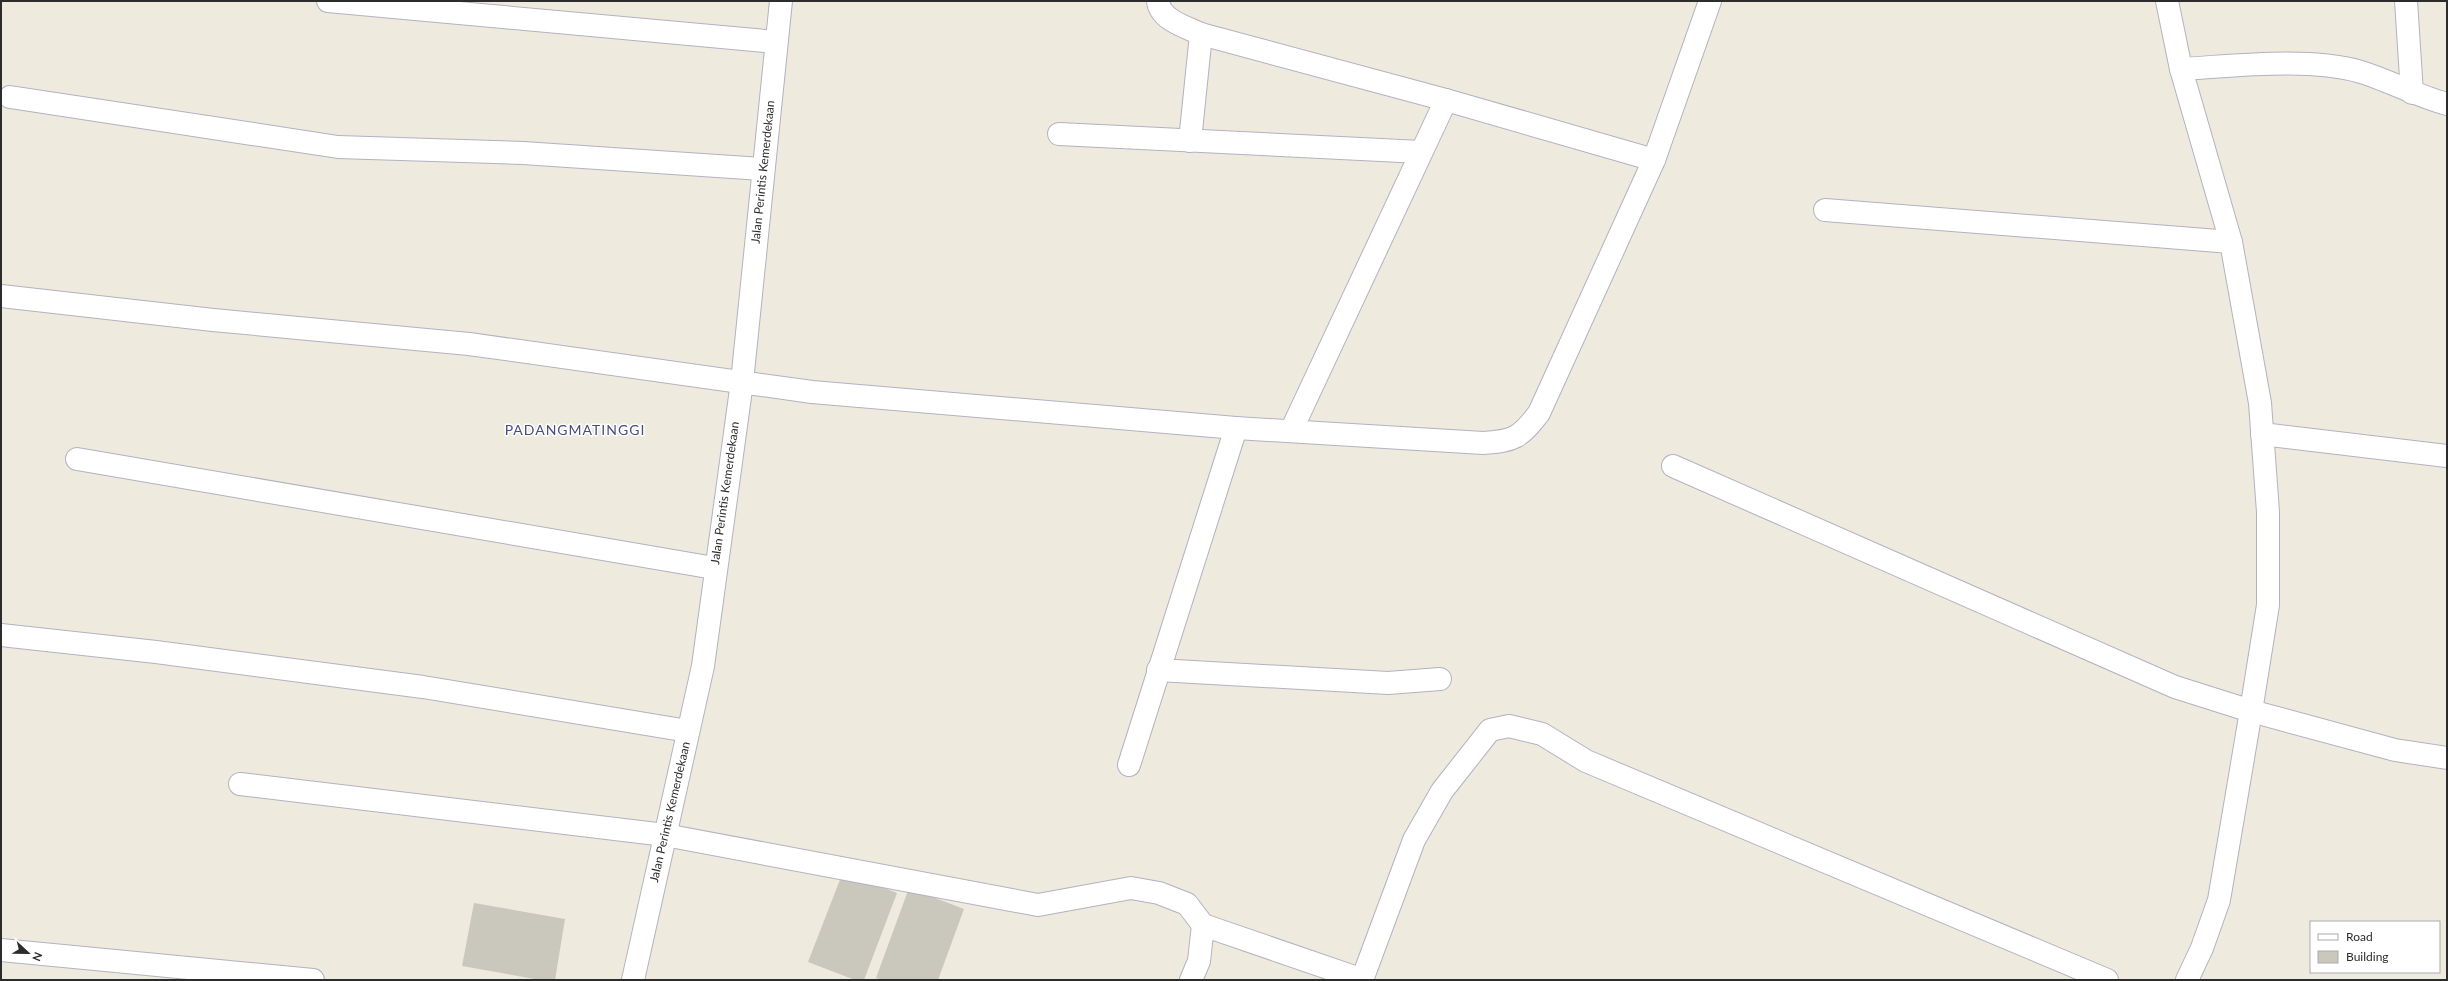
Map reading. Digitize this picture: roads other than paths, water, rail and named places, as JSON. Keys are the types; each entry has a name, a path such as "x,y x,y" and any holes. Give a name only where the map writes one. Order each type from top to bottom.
{"street":[{"path":"328,1 445,6 776,42"},
{"name":"Jalan Perintis Kemerdekaan","path":"633,980 703,666 714,568 742,382 762,169 781,1"},
{"path":"1158,1 1158,6 1167,18 1201,34 1446,100 1654,160"},
{"path":"1,296 213,320 469,344 812,392 1236,428 1483,443 1510,441 1525,433 1539,413 1654,160 1710,1"},
{"path":"2167,1 2181,69 2231,242 2260,403 2268,512 2268,605 2219,900 2202,948 2187,980"},
{"path":"2406,1 2412,93"},
{"path":"1190,141 1201,34"},
{"path":"2181,69 2245,65 2316,65 2360,72 2412,93 2447,104"},
{"path":"10,97 338,147 524,153 762,169"},
{"path":"1291,431 1446,100"},
{"path":"1058,134 1421,152"},
{"path":"1825,210 2231,242"},
{"path":"1128,765 1236,428"},
{"path":"2262,434 2447,456"},
{"path":"76,459 714,568"},
{"path":"1673,466 2175,687 2251,711 2395,750 2447,758"},
{"path":"1,635 156,652 423,688 688,731"},
{"path":"1158,670 1388,683 1440,679"},
{"path":"240,784 665,835 1038,905 1131,888 1138,889 1159,893 1187,904 1203,926 1363,980 1414,840 1442,791 1490,730 1509,726 1542,734 1586,761 2107,980"},
{"path":"1191,980 1199,961 1203,926"},
{"path":"1,950 313,980"}],"district":[{"name":"PADANGMATINGGI","path":"575,430"}]}
